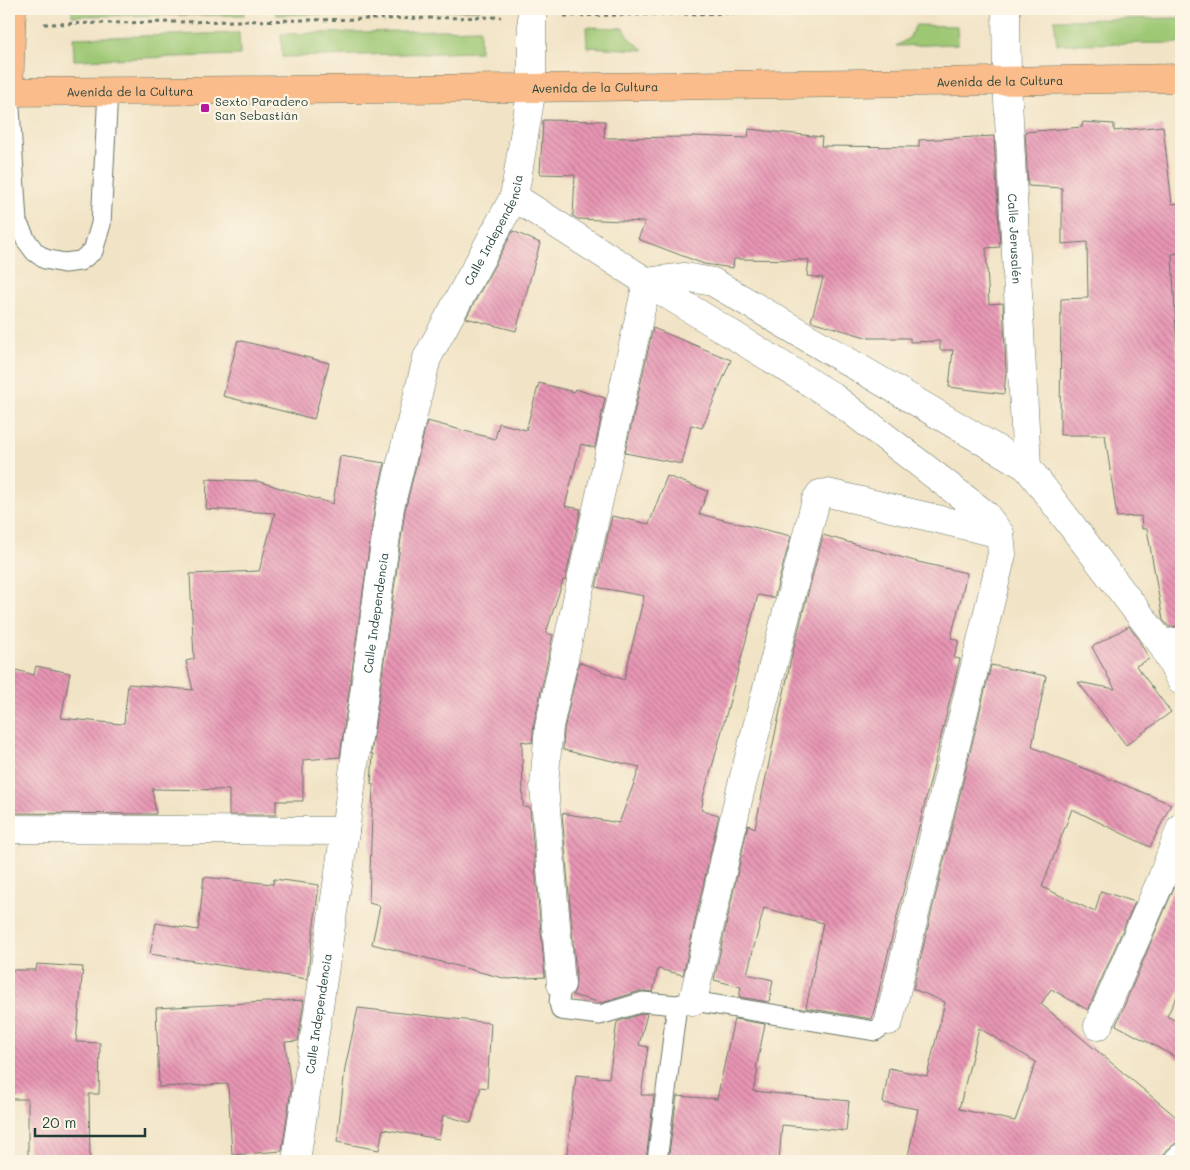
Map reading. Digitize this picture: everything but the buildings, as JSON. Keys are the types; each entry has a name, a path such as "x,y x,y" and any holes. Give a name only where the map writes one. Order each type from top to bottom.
{"highway":[{"path":"9,92 12,9"},
{"name":"Avenida de la Cultura","path":"9,92 532,88 1181,78"}],"street":[{"name":"Calle Independencia","path":"296,1161 345,831 390,507 427,358 514,197 532,88 532,9"},
{"name":"Calle Jerusalén","path":"1006,9 1007,81 1027,468"},
{"path":"514,197 647,282 832,396 985,514 1000,534 1002,554 890,1021"},
{"path":"647,282 685,277 713,282 1027,468 1172,642 1181,681"},
{"path":"561,984 544,786 549,727 647,282"},
{"path":"685,1003 816,500 820,494 828,493 1000,534"},
{"path":"1098,1026 1162,878 1181,827"},
{"path":"9,829 345,831"},
{"path":"1178,1161 1181,1158"}],"lane":[{"path":"9,92 16,222 35,252 45,259 64,263 80,261 93,251 101,224 108,92"},
{"path":"561,984 559,1003 561,1010 571,1012 600,1015 642,1002 685,1003 875,1031 890,1021"},
{"path":"657,1161 685,1003"}],"green space":[{"path":"72,9 244,9 244,15 72,16"},
{"path":"276,9 480,9 480,10 276,15"},
{"path":"1181,18 1181,43 1057,44 1054,20"},
{"path":"916,25 957,26 958,44 896,46 909,38"},
{"path":"586,27 624,28 629,38 644,50 587,47"},
{"path":"480,29 480,52 282,57 281,34"},
{"path":"239,33 240,55 74,60 73,38"}],"place":[{"name":"Sexto Paradero San Sebastián","path":"205,108"}]}
